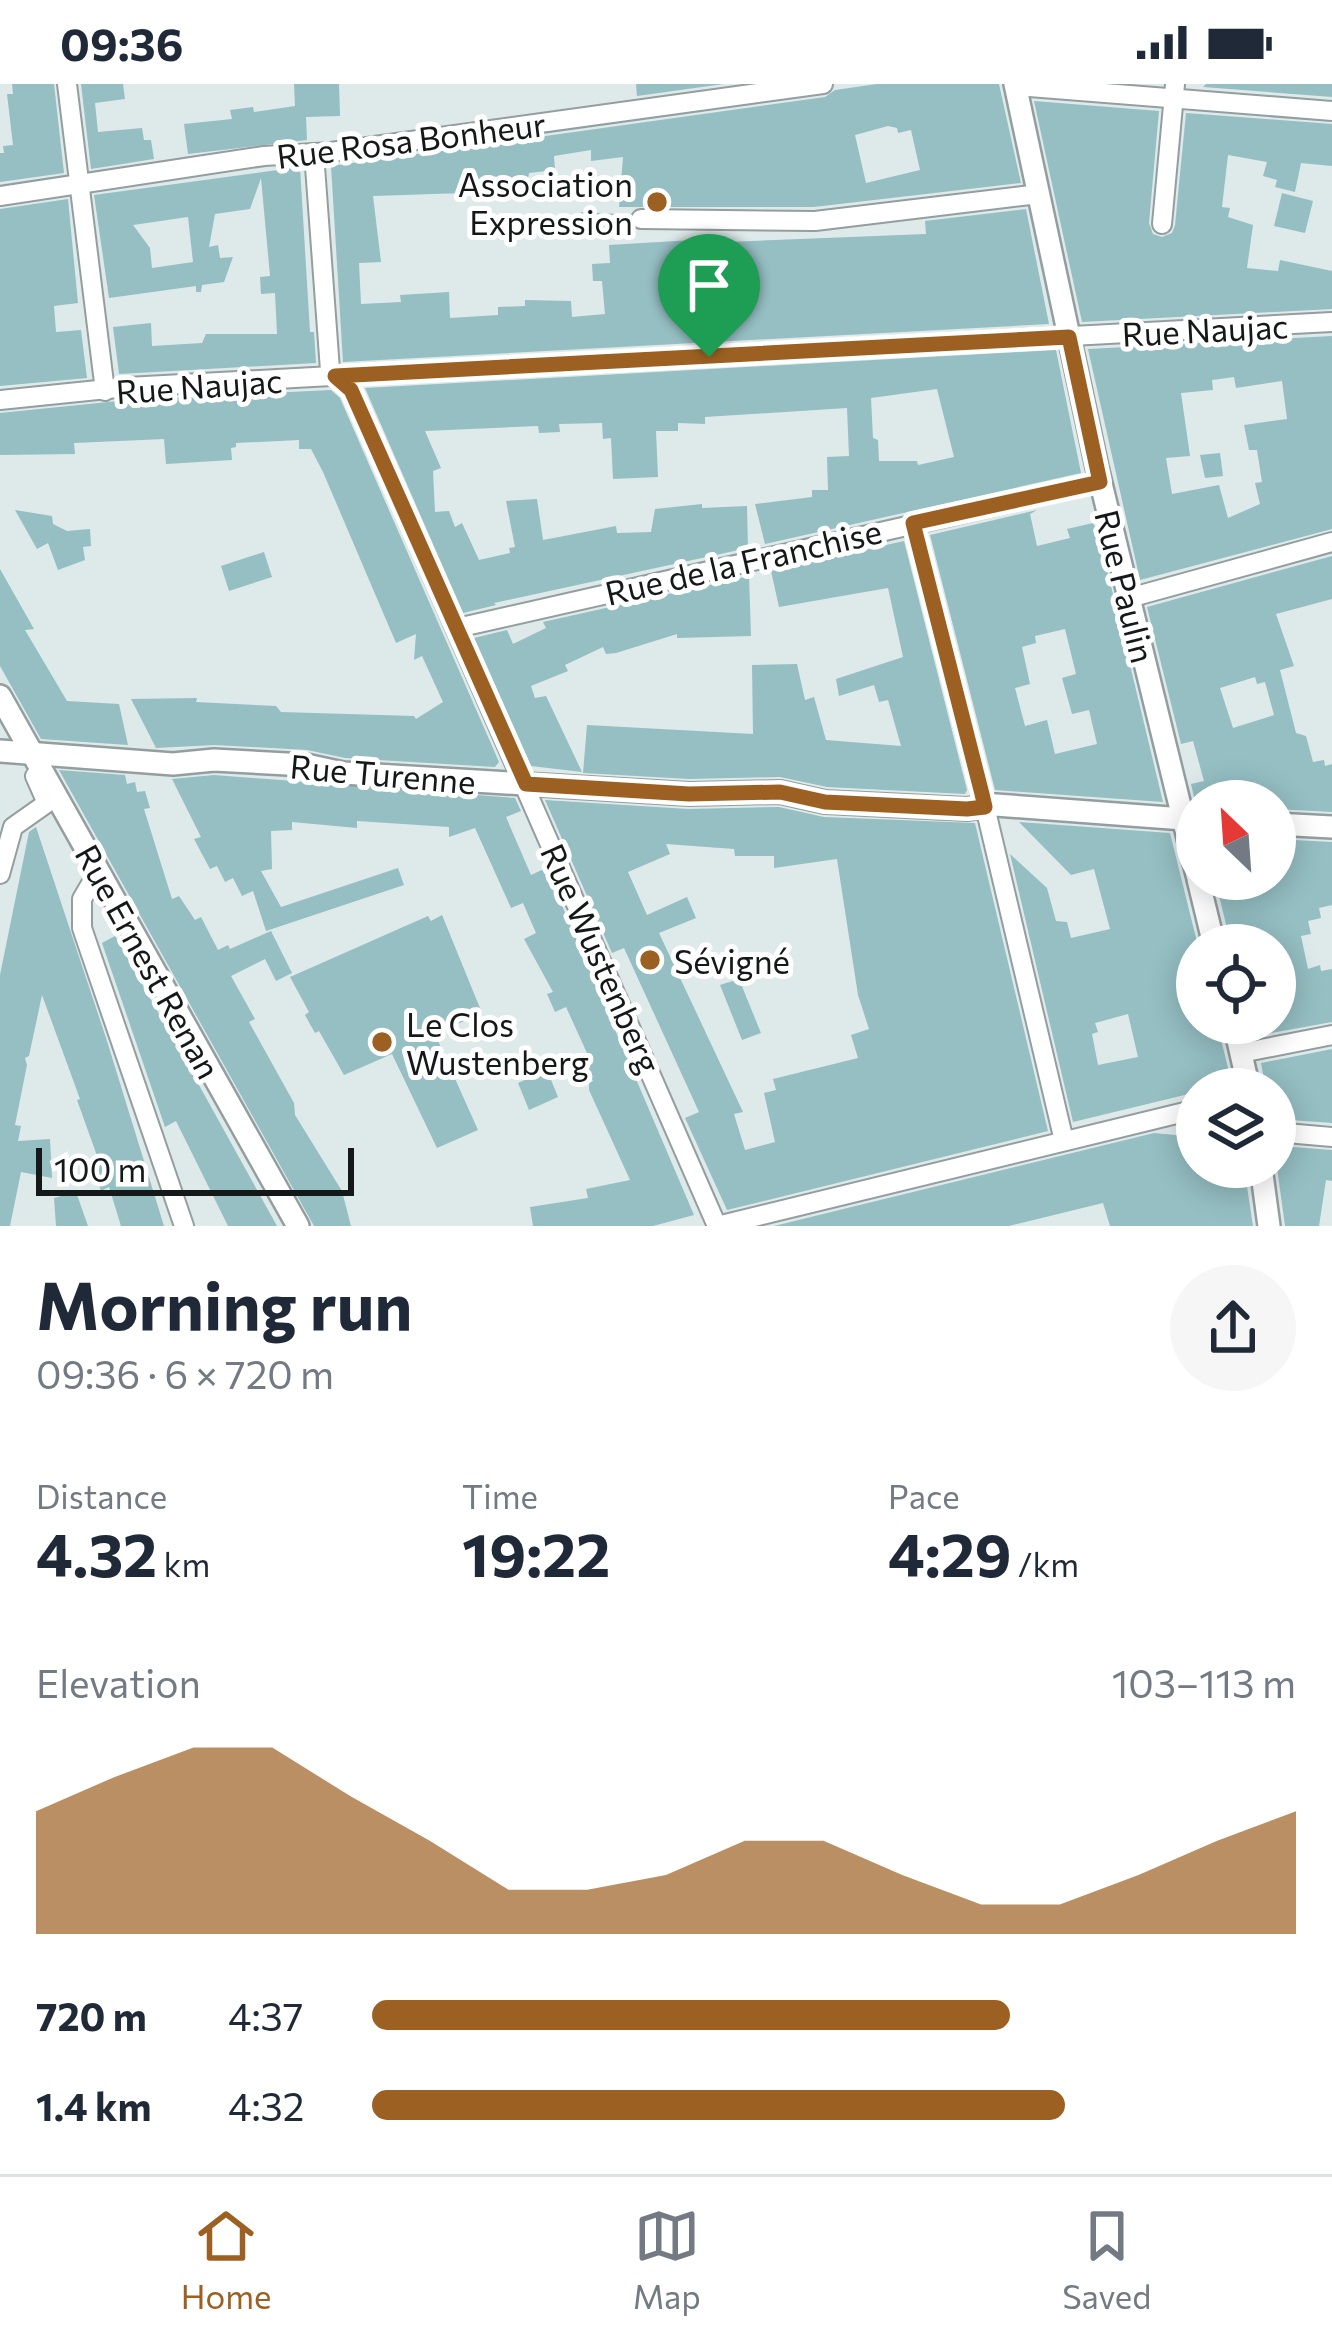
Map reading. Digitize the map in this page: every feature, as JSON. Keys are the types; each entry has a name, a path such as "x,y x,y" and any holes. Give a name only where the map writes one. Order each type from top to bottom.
{"street":[{"path":"67,84 105,391"},
{"name":"Rue Rosa Bonheur","path":"0,196 264,156 823,84"},
{"path":"1016,85 1174,91 1332,111"},
{"name":"Rue Paulin","path":"1016,85 1100,482 1179,780"},
{"path":"1162,224 1174,91"},
{"name":"Rue Wustenberg","path":"314,153 329,362 335,376 351,390 717,1226"},
{"path":"641,219 814,221 1039,194"},
{"name":"Rue Naujac","path":"0,400 335,376 1332,322"},
{"name":"Rue de la Franchise","path":"457,628 1100,482"},
{"path":"913,523 1064,1141"},
{"path":"1129,598 1332,542"},
{"name":"Rue Ernest Renan","path":"0,696 17,751 99,870 298,1226"},
{"name":"Rue Turenne","path":"17,751 173,764 214,760 306,765 343,773 689,794 780,792 825,802 1176,818"},
{"path":"0,874 13,827 52,800"},
{"path":"1296,825 1332,827"},
{"path":"99,870 82,899 82,928 184,1226"},
{"path":"1241,1053 1332,1035"},
{"path":"1239,1044 1244,1068"},
{"path":"717,1226 1176,1114"},
{"path":"1296,1134 1332,1137"},
{"path":"1264,1188 1269,1226"}],"building":[{"path":"12,84 54,84 64,173 0,182 0,153 4,153 3,146 13,145 7,94 13,94"},
{"path":"81,84 123,84 125,99 95,103 98,132 142,128 144,140 151,140 154,159 91,169"},
{"path":"294,84 339,84 340,116 306,117 307,140 188,154 184,124 232,119 230,110 295,106"},
{"path":"636,84 724,84 637,96"},
{"path":"877,84 999,84 1021,183 814,207 619,207 623,157 591,161 591,150 554,156 555,170 529,173 528,179 463,185 463,193 373,196 381,262 359,263 361,304 401,302 400,295 449,292 450,318 498,315 498,307 525,306 525,300 571,301 572,317 605,314 602,281 593,281 592,264 610,263 609,245 693,240 694,261 728,260 727,242 926,234 925,221 1026,209 1049,324 343,362 331,166 825,97 835,90","holes":["897,128 898,133 911,130 920,170 866,183 855,135"]},
{"path":"1332,84 1332,97 1203,87"},
{"path":"1034,101 1159,111 1149,223 1153,234 1162,237 1172,233 1175,225 1186,113 1332,124 1332,166 1301,163 1295,192 1275,187 1277,180 1263,176 1267,162 1228,155 1222,207 1230,208 1228,217 1253,225 1247,268 1278,271 1280,260 1332,271 1332,309 1082,322"},
{"path":"300,167 316,363 119,374 113,327 151,323 152,346 202,343 206,334 277,334 275,293 261,294 260,277 270,276 261,178 250,209 215,214 209,247 218,245 220,258 233,257 224,282 202,285 201,292 196,292 196,286 109,298 94,195","holes":["188,217 193,262 152,268 150,248 133,225"]},
{"path":"1282,193 1313,201 1305,233 1274,226"},
{"path":"68,199 78,303 54,306 56,332 81,330 87,378 0,386 0,209"},
{"path":"581,212 621,214 622,232 580,231"},
{"path":"1332,336 1332,529 1140,580 1088,349","holes":["1234,377 1236,388 1282,381 1287,419 1244,425 1249,450 1257,450 1262,482 1255,483 1260,504 1228,518 1219,485 1172,494 1166,458 1190,456 1181,393 1213,390 1212,380"]},
{"path":"1056,350 1081,473 765,544 755,504 812,497 812,490 828,490 827,457 849,456 847,408 705,417 705,424 678,423 678,431 656,431 658,477 613,479 611,438 603,439 602,423 559,424 560,432 539,433 538,426 425,431 441,468 433,471 435,512 449,511 455,527 462,523 479,560 510,553 509,548 515,547 506,501 537,499 543,540 616,526 617,533 651,532 655,509 747,506 748,548 463,613 365,388","holes":["937,389 954,457 918,465 917,461 879,461 871,398"]},
{"path":"331,390 340,398 499,762 495,767 345,758 307,750 215,745 156,748 131,699 197,698 196,702 276,706 281,712 416,719 443,702 422,656 414,660 416,634 396,643 323,472 311,449 299,449 299,440 236,443 231,448 232,460 166,464 164,439 74,443 75,454 0,455 0,413 128,400"},
{"path":"1220,453 1223,476 1205,478 1200,455"},
{"path":"15,510 52,516 53,524 67,531 90,529 91,546 83,547 85,560 58,570 48,543 37,549"},
{"path":"1037,510 1030,514 1037,546 1070,538 1067,529 1093,523 1163,802 995,790 930,535","holes":["1065,629 1076,674 1062,678 1072,714 1089,710 1097,744 1055,754 1047,720 1025,726 1015,688 1030,684 1022,647 1036,643 1035,636"]},
{"path":"904,541 965,794 827,787 780,777 689,779 583,773 587,725 753,734 752,665 797,664 805,700 814,697 826,740 901,746 888,700 879,702 874,685 839,696 836,679 903,657 888,588 779,607 771,571"},
{"path":"264,552 272,577 229,591 221,566"},
{"path":"1332,556 1332,599 1276,614 1294,666 1280,670 1296,733 1306,736 1313,762 1332,764 1332,812 1296,810 1296,780 1204,780 1193,741 1181,744 1147,607","holes":["1255,677 1257,684 1265,682 1274,715 1233,728 1220,688"]},
{"path":"0,569 34,629 25,630 67,701 119,704 128,745 41,739 0,666"},
{"path":"749,576 751,636 677,638 677,634 616,653 606,654 603,647 565,665 568,671 531,686 535,698 546,696 582,772 531,766 474,638 507,630 513,644 546,628 543,622"},
{"path":"59,770 125,775 127,784 135,782 137,792 145,791 150,808 144,809 172,899 179,896 195,920 201,917 218,950 271,931 292,973 276,981 265,959 231,976 255,1019 249,1022 294,1103 295,1115 342,1191 351,1226 314,1226"},
{"path":"214,775 515,798 521,811 506,817 531,875 546,868 694,1215 653,1226 533,1226 530,1207 588,1198 586,1189 630,1180 589,1090 593,1081 580,1055 587,1053 566,1007 555,1012 547,994 553,992 524,939 536,933 523,903 511,908 475,828 449,837 449,827 357,821 357,828 292,822 292,830 271,831 272,869 261,871 281,907 398,868 404,885 266,931 253,891 242,896 233,878 225,882 217,866 210,869 194,839 201,837 172,779"},
{"path":"545,800 688,809 779,807 824,817 975,823 1048,1131 727,1210 685,1118 699,1112 624,948 612,953","holes":["666,844 734,849 735,856 774,856 774,868 837,859 858,995 869,1029 851,1035 858,1058 773,1079 776,1090 764,1093 775,1142 745,1150 734,1114 743,1112 659,933 696,918 687,897 647,915 628,872 670,854"]},
{"path":"1019,822 1170,833 1176,857 1176,900 1187,900 1193,924 1176,924 1176,1044 1222,1044 1228,1068 1176,1068 1176,1097 1073,1122 1010,854 1047,888 1056,921 1067,922 1071,938 1110,929 1094,869 1071,875","holes":["1128,1014 1138,1057 1098,1065 1092,1034 1098,1032 1095,1023"]},
{"path":"36,827 164,1226 121,1226 109,1187 101,1191 92,1166 100,1164 42,995 25,1058 15,1125 21,1126 18,1141 50,1139 52,1178 21,1172 10,1226 0,1226 0,975 29,832"},
{"path":"1296,840 1332,842 1332,905 1319,908 1321,918 1308,921 1311,934 1301,936 1308,969 1320,965 1321,971 1332,969 1332,1022 1296,1029 1296,924 1226,924 1220,900 1296,900"},
{"name":"Le Clos Wustenberg","path":"442,915 482,1013 435,1034 478,1130 437,1148 392,1054 344,1075 305,1015 309,1012 290,977 428,916 431,921"},
{"path":"115,936 277,1226 228,1226 176,1121 165,1127 102,943"},
{"path":"739,979 761,1033 742,1040 720,985"},
{"path":"1332,1049 1332,1123 1296,1120 1296,1068 1262,1068 1261,1063"},
{"path":"547,1070 558,1097 529,1110 518,1083"},
{"path":"1154,1133 1176,1135 1176,1188 1247,1188 1253,1226 1110,1226 1103,1203 1009,1226 774,1226"},
{"path":"1296,1147 1332,1150 1332,1181 1326,1180 1319,1226 1285,1226 1280,1188 1296,1188"},
{"path":"76,1192 88,1226 56,1226 54,1198"}],"place":[{"name":"Association Expression","path":"657,202"},
{"name":"Sévigné","path":"650,960"},
{"name":"Le Clos Wustenberg","path":"382,1042"}],"route":[{"path":"1069,337 1100,482 913,523 985,807 825,802 780,792 689,794 526,784 351,390 335,376 709,357 1069,337"}]}
